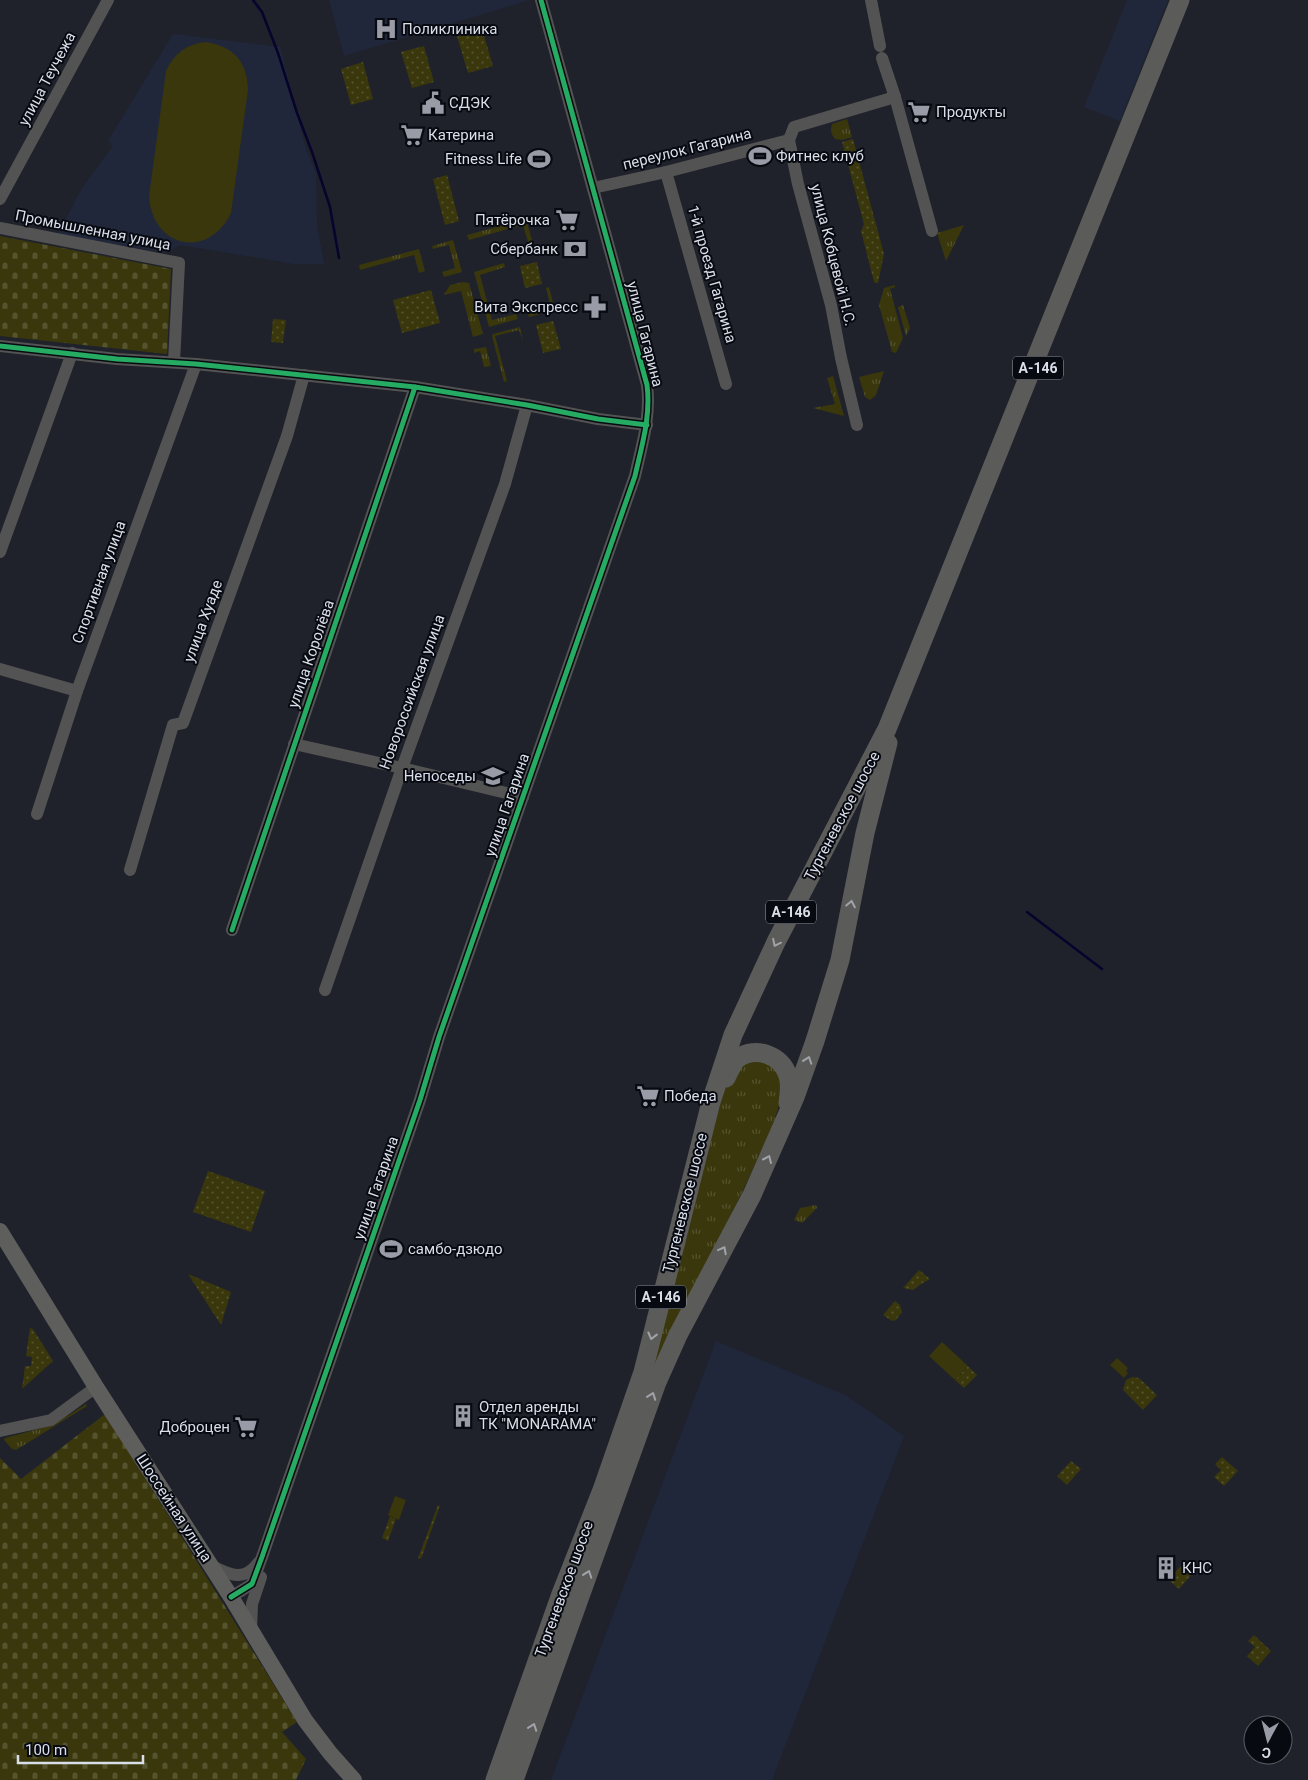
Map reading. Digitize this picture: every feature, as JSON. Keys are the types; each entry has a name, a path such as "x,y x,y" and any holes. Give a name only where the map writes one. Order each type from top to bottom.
{"highway":[{"name":"А-146","path":"889,730 1180,0"},
{"name":"А-146","path":"889,730 1187,0"},
{"name":"Тургеневское шоссе","path":"496,1774 561,1594 602,1490 643,1372 711,1102 733,1035 776,942 889,730"},
{"name":"Тургеневское шоссе","path":"514,1780 657,1382 678,1336 752,1195 785,1122 815,1041 840,960 864,833 889,730"},
{"name":"А-146","path":"711,1102 737,1059 751,1052 766,1053 780,1062 788,1074 790,1086 785,1122"}],"main road":[{"name":"Шоссейная улица","path":"0,1231 96,1387 231,1597 311,1728 334,1759 354,1780"}],"street":[{"name":"улица Теучежа","path":"0,199 108,0"},
{"name":"улица Гагарина","path":"231,1597 252,1584 262,1557 399,1161 439,1038 635,476 647,425 649,401 647,384 541,0"},
{"path":"871,0 881,52 932,231"},
{"path":"788,140 794,127 895,98"},
{"name":"переулок Гагарина","path":"593,188 666,172 788,140"},
{"name":"улица Кобцевой Н.С.","path":"788,140 831,305 857,425"},
{"name":"1-й проезд Гагарина","path":"666,172 726,384"},
{"name":"Промышленная улица","path":"0,228 179,263 174,362"},
{"path":"0,346 415,387 527,405 598,419 647,425"},
{"path":"0,552 72,354"},
{"name":"Спортивная улица","path":"37,814 77,691 196,364"},
{"name":"улица Хуаде","path":"130,870 172,725 183,723 287,436 304,375"},
{"name":"улица Королёва","path":"232,930 415,387"},
{"name":"Новороссийская улица","path":"325,990 402,768 505,484 527,405"},
{"path":"0,669 77,691"},
{"path":"294,744 523,797"},
{"path":"0,1431 51,1420 96,1387"},
{"path":"210,1565 232,1575 240,1575 251,1571 262,1557"},
{"path":"252,1631 252,1604 261,1574 262,1557"}],"shaded area":[{"name":"Поликлиника","path":"329,0 526,0 527,1 344,56"},
{"path":"1127,0 1168,0 1120,121 1084,107"},
{"path":"173,34 280,47 306,149 316,173 317,225 324,264 295,264 180,245 166,253 58,234 82,188 113,146 108,141"},
{"path":"716,1341 847,1396 904,1436 772,1780 551,1780"}],"green space":[{"path":"482,29 493,66 468,73 457,36"},
{"path":"206,42 216,44 237,57 245,71 248,90 231,213 221,228 209,237 196,242 182,242 170,237 160,227 152,214 149,196 166,71 177,54 187,47"},
{"path":"424,46 434,82 412,88 401,52"},
{"path":"363,62 373,99 351,105 341,69"},
{"path":"847,119 852,137 842,140 835,139 831,132 832,124"},
{"path":"853,139 884,254 878,283 874,282 861,231 864,224 842,142"},
{"path":"447,175 459,221 445,225 433,179"},
{"path":"526,219 533,244 529,245 523,225 469,240 467,235"},
{"path":"964,225 946,261 937,233"},
{"path":"0,236 171,269 167,354 0,336"},
{"path":"453,240 462,272 444,277 442,272 455,268 449,245 433,249 432,246"},
{"path":"419,249 425,271 419,273 414,255 360,270 359,265"},
{"path":"537,262 542,284 525,288 520,266"},
{"path":"504,263 505,267 480,275 492,320 516,314 518,319 489,327 474,272"},
{"path":"463,282 469,283 483,334 473,337 461,291 444,295 450,285"},
{"path":"895,285 895,287 890,289 903,338 896,353 892,352 879,305 884,288"},
{"path":"549,287 555,310 529,317 527,310 550,304 546,288"},
{"path":"431,290 440,323 402,333 393,300"},
{"path":"903,305 910,328 906,336 898,307"},
{"path":"273,319 286,320 283,343 271,342"},
{"path":"553,321 561,349 543,353 536,325"},
{"path":"520,327 523,341 519,330 495,336 507,381 504,382 492,336 493,334"},
{"path":"486,347 491,366 484,367 480,351 474,353 474,349"},
{"path":"884,371 876,395 870,400 865,397 859,377"},
{"path":"833,376 844,416 813,408 835,404 827,378"},
{"path":"752,1056 777,1065 783,1093 772,1127 740,1197 648,1379 690,1206 725,1087 741,1063"},
{"path":"208,1171 265,1191 251,1232 193,1212"},
{"path":"816,1205 817,1208 802,1223 794,1220 800,1208"},
{"path":"919,1270 930,1279 913,1290 903,1288"},
{"path":"188,1274 231,1292 221,1325"},
{"path":"895,1301 900,1305 902,1312 896,1320 892,1321 883,1315"},
{"path":"30,1328 33,1329 53,1361 22,1389 25,1366 31,1366 32,1357 26,1356"},
{"path":"942,1342 968,1366 955,1380 929,1356"},
{"path":"1117,1358 1128,1368 1126,1371 1128,1373 1124,1378 1110,1365"},
{"path":"968,1366 977,1375 964,1388 955,1380"},
{"path":"1132,1377 1139,1378 1157,1395 1143,1410 1123,1390 1126,1380"},
{"path":"86,1404 87,1406 16,1450 12,1449 4,1440 5,1438 53,1425"},
{"path":"105,1414 297,1722 282,1732 306,1759 296,1780 0,1780 0,1458 21,1479"},
{"path":"1222,1457 1238,1471 1224,1486 1214,1477 1221,1470 1215,1464"},
{"path":"1071,1461 1081,1469 1067,1485 1057,1476"},
{"path":"395,1496 406,1500 399,1520 388,1515"},
{"path":"438,1505 440,1506 421,1559 418,1558"},
{"path":"390,1516 396,1519 388,1541 382,1538"},
{"path":"1181,1566 1191,1575 1179,1589 1168,1579"},
{"path":"1254,1635 1271,1651 1258,1666 1247,1656 1255,1647 1248,1641"}],"waterway":[{"path":"253,0 262,12 278,53 297,113 312,152 330,207 339,258"},
{"path":"1027,912 1102,969"}],"cycle path":[{"path":"231,1597 252,1584 262,1557 420,1100 439,1037 635,476 645,430 648,408 647,385 541,0"},
{"path":"0,346 415,387 527,405 598,419 647,425"},
{"path":"232,930 415,387"}],"place":[{"name":"Поликлиника","path":"386,29"},
{"name":"СДЭК","path":"433,103"},
{"name":"Продукты","path":"919,112"},
{"name":"Катерина","path":"412,135"},
{"name":"Фитнес клуб","path":"760,156"},
{"name":"Fitness Life","path":"539,159"},
{"name":"Пятёрочка","path":"567,220"},
{"name":"Сбербанк","path":"575,249"},
{"name":"Вита Экспресс","path":"595,307"},
{"name":"Непоседы","path":"493,776"},
{"name":"Победа","path":"648,1096"},
{"name":"самбо-дзюдо","path":"391,1249"},
{"name":"Отдел аренды ТК \"MONARAMA\"","path":"463,1416"},
{"name":"Доброцен","path":"246,1427"},
{"name":"КНС","path":"1166,1568"}]}
